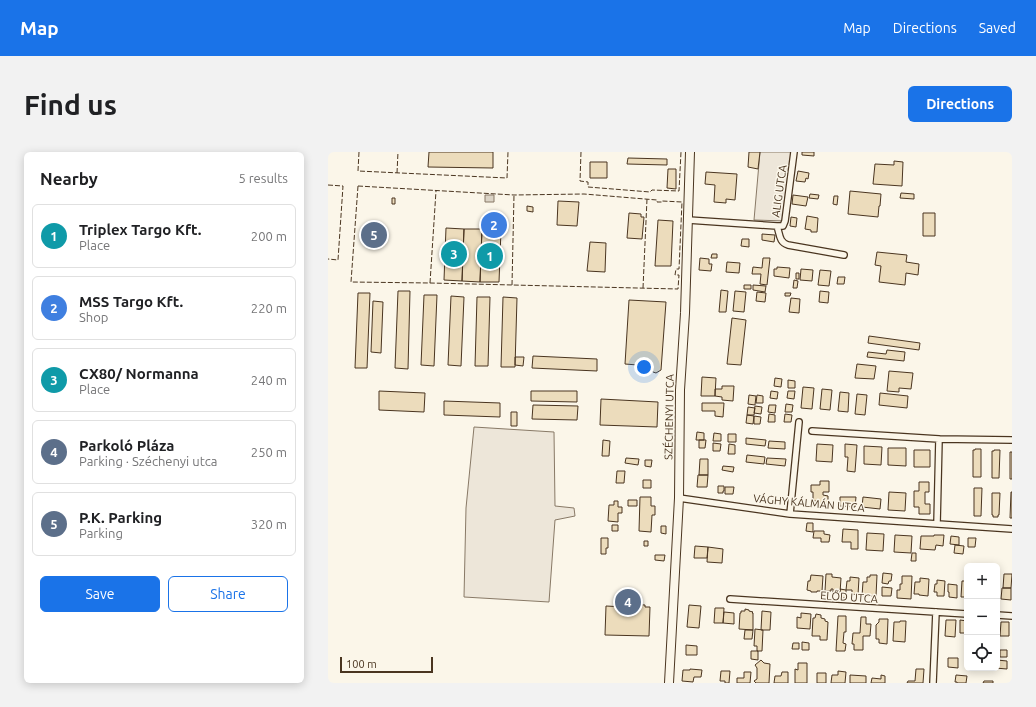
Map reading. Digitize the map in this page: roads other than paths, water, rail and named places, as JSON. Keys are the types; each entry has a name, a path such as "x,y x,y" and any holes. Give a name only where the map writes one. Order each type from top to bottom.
{"street":[{"name":"SZÉCHENYI UTCA","path":"669,683 679,498 680,390 685,313 690,152"},
{"name":"ALIG UTCA","path":"777,226 783,226 785,221 794,152"},
{"path":"688,220 777,226 782,243 844,255"},
{"path":"790,514 799,422"},
{"path":"812,432 939,439 1012,440"},
{"path":"937,524 939,439"},
{"name":"VÁGHY KÁLMÁN UTCA","path":"679,498 790,514 1012,529"},
{"name":"ELŐD UTCA","path":"730,599 964,614"},
{"path":"933,683 936,612"},
{"path":"1000,615 1012,616"}],"place":[{"name":"MSS Targo Kft.","path":"494,225"},
{"name":"P.K. Parking","path":"374,235"},
{"name":"CX80/ Normanna","path":"454,254"},
{"name":"Triplex Targo Kft.","path":"490,256"},
{"name":"Parkoló Pláza","path":"628,602"}]}
